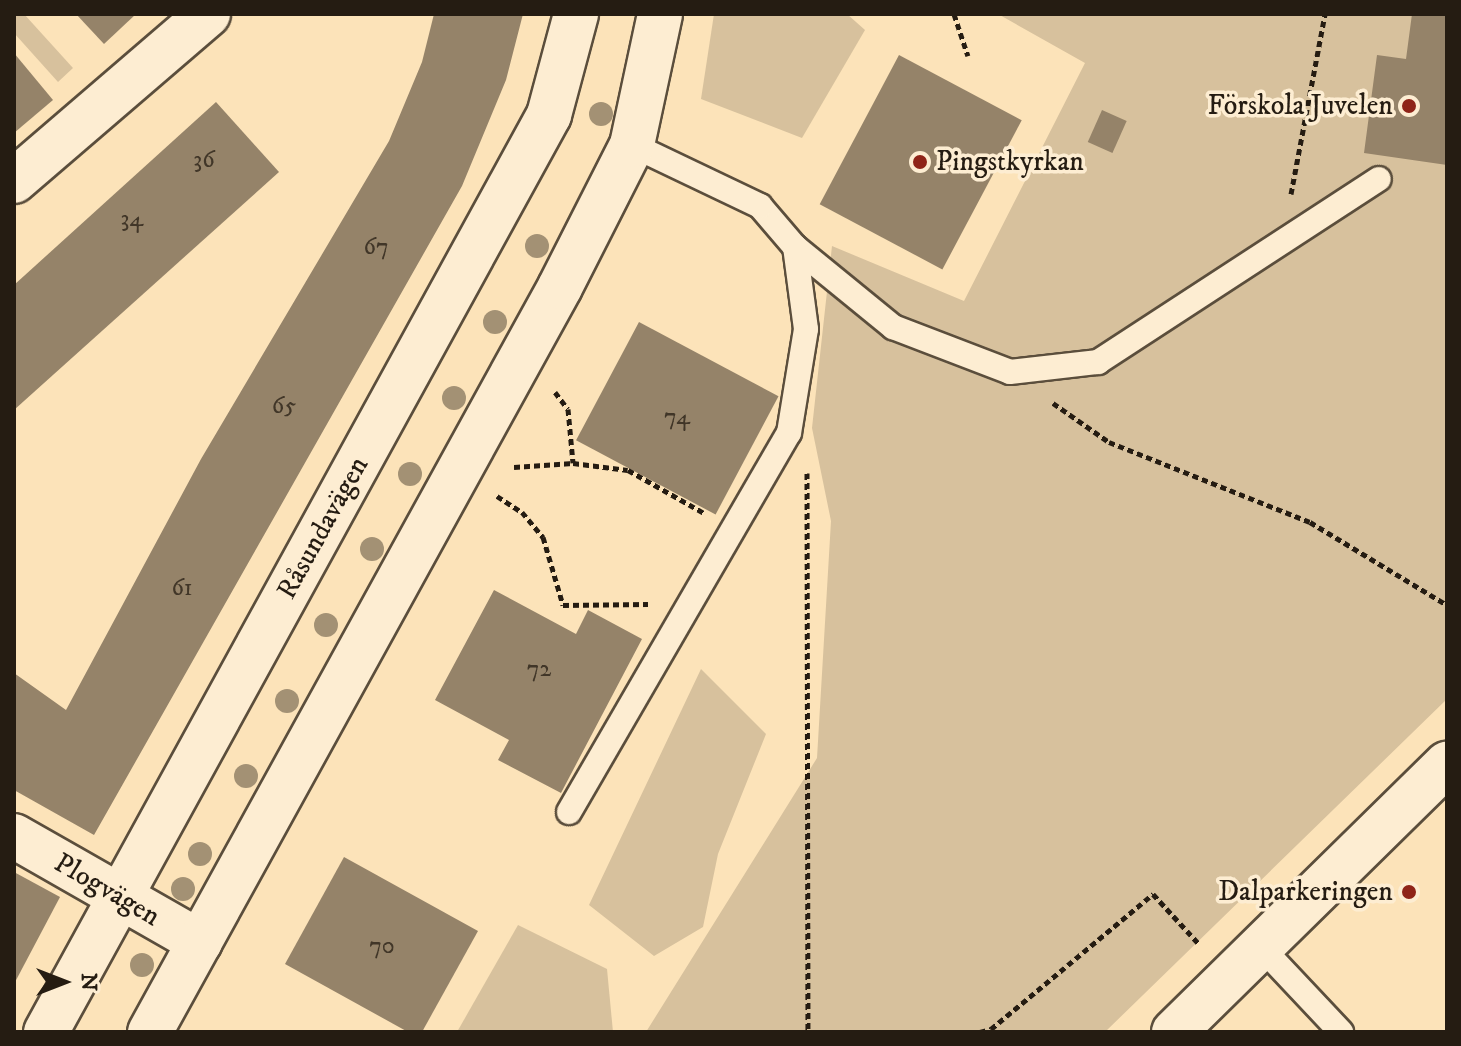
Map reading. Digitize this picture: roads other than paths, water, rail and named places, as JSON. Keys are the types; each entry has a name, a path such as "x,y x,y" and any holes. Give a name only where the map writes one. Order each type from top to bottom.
{"street":[{"path":"14,181 208,14"},
{"name":"Råsundavägen","path":"46,1032 549,115 576,14"},
{"path":"150,1032 560,287 632,145 660,14"},
{"path":"1174,1032 1447,764"},
{"name":"Plogvägen","path":"14,836 200,942"}],"lane":[{"path":"632,145 760,206 795,247 893,327 1010,372 1098,362 1379,179"},
{"path":"569,812 789,433 806,329 795,247"},
{"path":"1261,947 1341,1032"}],"place":[{"name":"Förskola Juvelen","path":"1409,106"},
{"name":"Pingstkyrkan","path":"920,162"},
{"name":"Dalparkeringen","path":"1409,892"}]}
